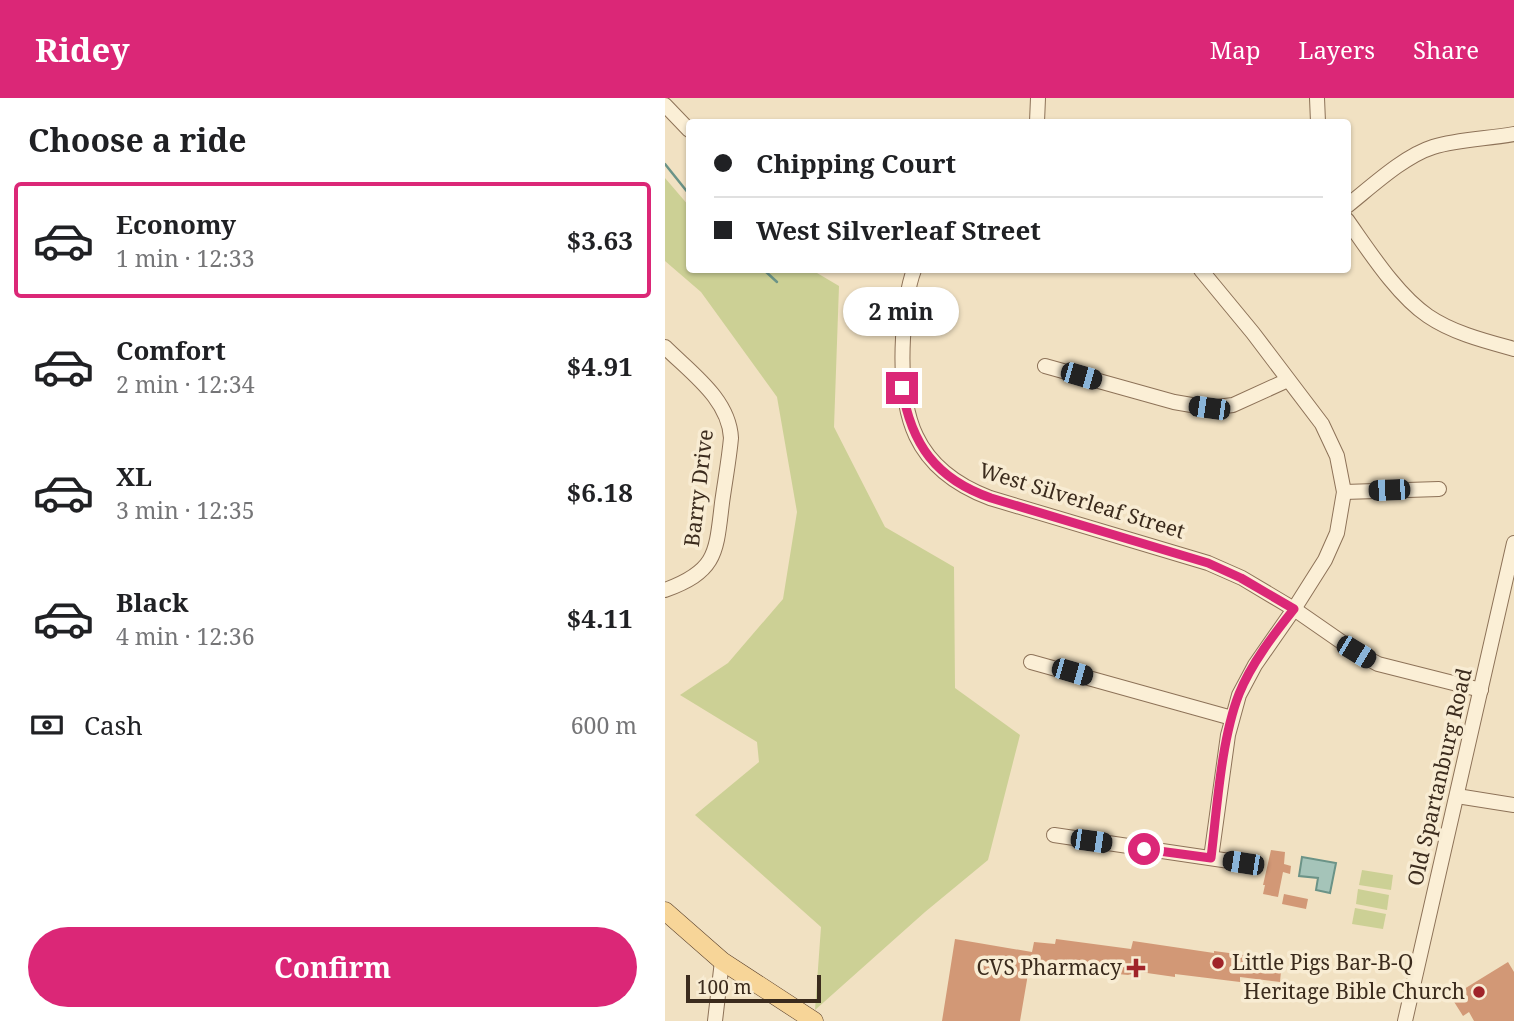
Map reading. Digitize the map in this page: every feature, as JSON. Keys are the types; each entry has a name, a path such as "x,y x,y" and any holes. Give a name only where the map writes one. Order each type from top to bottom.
{"main road":[{"path":"665,911 722,961 814,1021"}],"street":[{"path":"1037,119 1038,98"},
{"path":"1317,98 1318,119"},
{"path":"665,105 686,127"},
{"path":"1351,203 1405,161 1423,151 1446,144 1514,134"},
{"path":"1351,225 1398,287 1427,315 1462,333 1514,349"},
{"name":"West Silverleaf Street","path":"913,273 908,289 902,388 912,428 926,453 941,470 967,488 991,498 1208,563 1241,578 1294,609 1378,664 1481,690"},
{"path":"1204,273 1246,323 1330,437 1344,492 1340,523 1333,545 1294,609 1246,679 1239,695 1232,719 1211,858"},
{"name":"Barry Drive","path":"665,347 719,403 728,421 731,438 715,551 702,570 686,582 665,590"},
{"path":"1045,366 1174,402 1209,408 1233,405 1288,380"},
{"path":"1344,492 1439,489"},
{"name":"Old Spartanburg Road","path":"1405,1021 1511,571 1514,543"},
{"path":"1031,662 1232,719"},
{"path":"1457,796 1514,805"},
{"path":"1054,835 1243,863"},
{"path":"715,1021 722,961"}],"green space":[{"path":"665,178 686,202 686,273 817,273 839,286 834,427 885,527 954,567 955,688 1020,735 988,860 815,1010 821,927 695,815 759,762 757,742 680,695 728,663 783,599 797,512 777,397 701,292 665,261"},
{"path":"1362,870 1393,875 1391,890 1359,885"},
{"path":"1358,889 1389,895 1387,910 1356,904"},
{"path":"1355,908 1386,914 1383,929 1352,924"}],"water":[{"path":"1302,857 1336,863 1330,893 1316,890 1318,878 1299,876"}],"building":[{"path":"1271,850 1285,852 1284,864 1291,866 1290,874 1283,872 1278,897 1263,894"},
{"path":"1284,894 1308,899 1306,909 1282,904"},
{"path":"955,939 1032,952 1034,942 1055,944 1056,939 1131,949 1133,941 1214,951 1282,960 1280,982 1240,977 1240,982 1140,972 1128,975 1087,971 1075,975 1041,971 1028,974 1020,1021 942,1021"},
{"name":"Heritage Bible Church","path":"1508,962 1514,972 1514,1021 1474,1021 1469,1012 1463,1016 1451,997"}],"waterway":[{"path":"665,164 686,190"},
{"path":"767,273 777,282"}],"place":[{"name":"Little Pigs Bar-B-Q","path":"1218,963"},
{"name":"CVS Pharmacy","path":"1136,968"},
{"name":"Heritage Bible Church","path":"1479,992"}],"route":[{"path":"902,388 908,419 926,453 949,477 967,488 978,494 1208,563 1241,578 1294,609 1246,679 1239,695 1228,735 1211,858 1144,849"}]}
